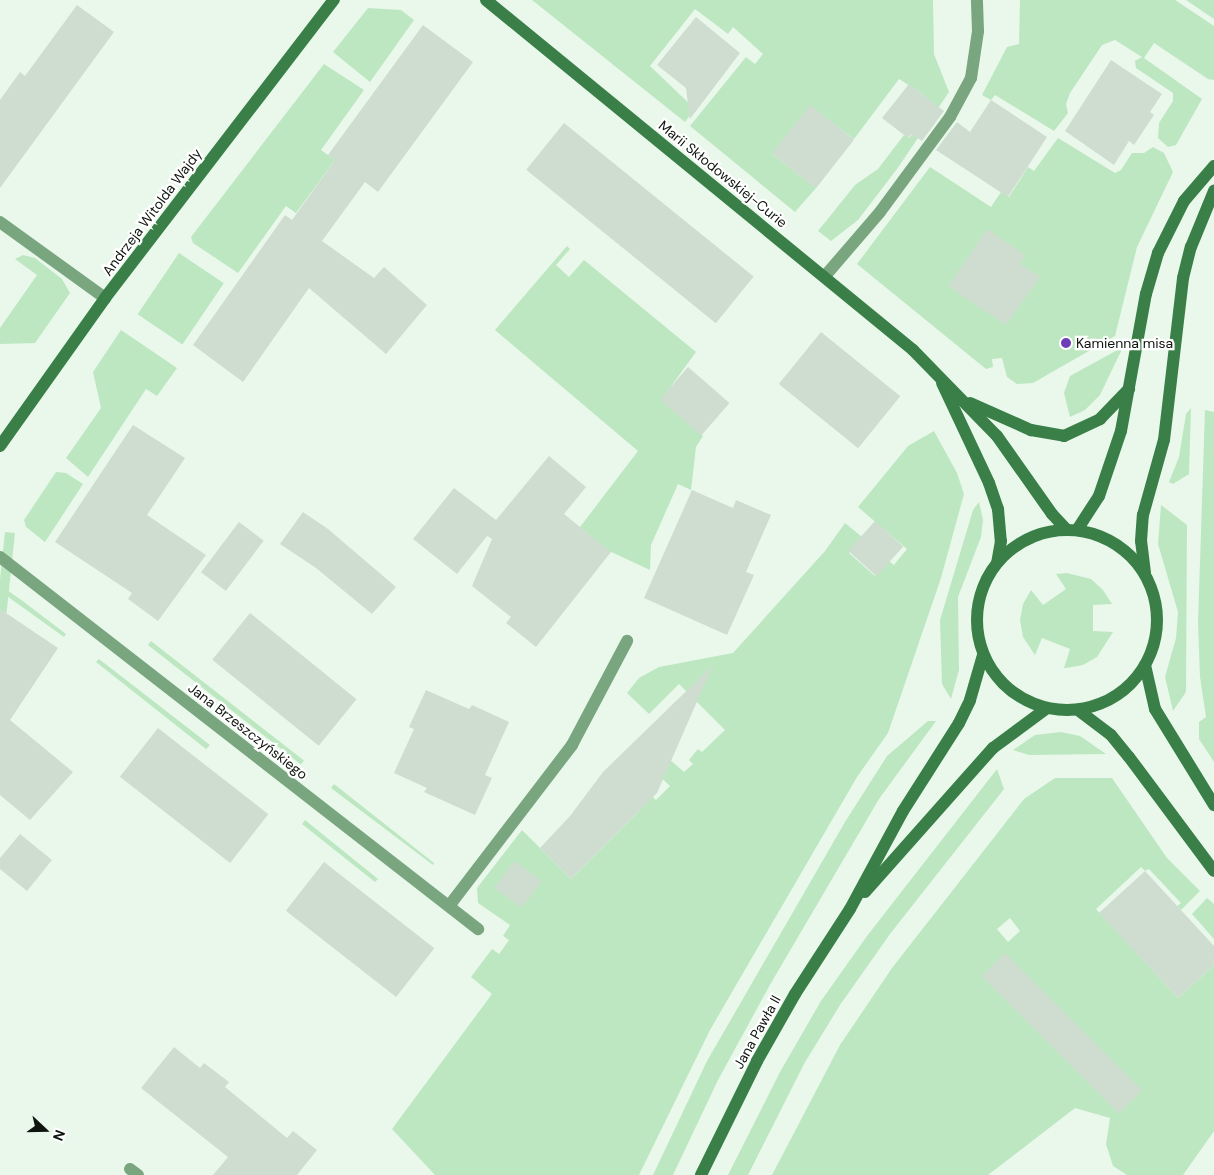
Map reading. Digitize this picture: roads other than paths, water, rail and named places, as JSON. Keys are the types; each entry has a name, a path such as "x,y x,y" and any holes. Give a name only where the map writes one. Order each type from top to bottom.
{"main road":[{"name":"Andrzeja Witolda Wajdy","path":"0,446 105,298 334,0"},
{"name":"Marii Skłodowskiej-Curie","path":"486,0 900,338 964,400 997,436 1052,514 1072,530"},
{"path":"1072,530 1099,496 1107,476 1131,387 1146,294 1158,253 1184,201 1214,166"},
{"path":"1145,576 1121,548 1105,538 1072,530 1028,538 997,563 982,589 977,608 978,637 983,656 1009,690 1030,703 1047,708 1078,710 1117,696 1145,665 1155,639 1157,621 1155,602 1145,576 1141,541 1143,515 1164,440 1183,278 1191,246 1214,191"},
{"name":"Marii Skłodowskiej-Curie","path":"937,374 990,483 998,509 1001,540 997,563"},
{"path":"964,400 1031,430 1064,436 1100,419 1131,387"},
{"name":"Jana Pawła II","path":"701,1175 757,1061 850,908 903,811 959,723 983,656"},
{"path":"1145,665 1155,709 1214,805"},
{"name":"Jana Pawła II","path":"850,908 994,748 1047,708"},
{"path":"1078,710 1111,735 1214,871"}],"street":[{"path":"825,276 880,212 950,117 971,78 978,31 977,0"},
{"path":"0,222 105,298"},
{"name":"Jana Brzeszczyńskiego","path":"0,557 478,929"},
{"path":"449,906 572,745 627,641"}],"place":[{"name":"Kamienna misa","path":"1066,343"}]}
